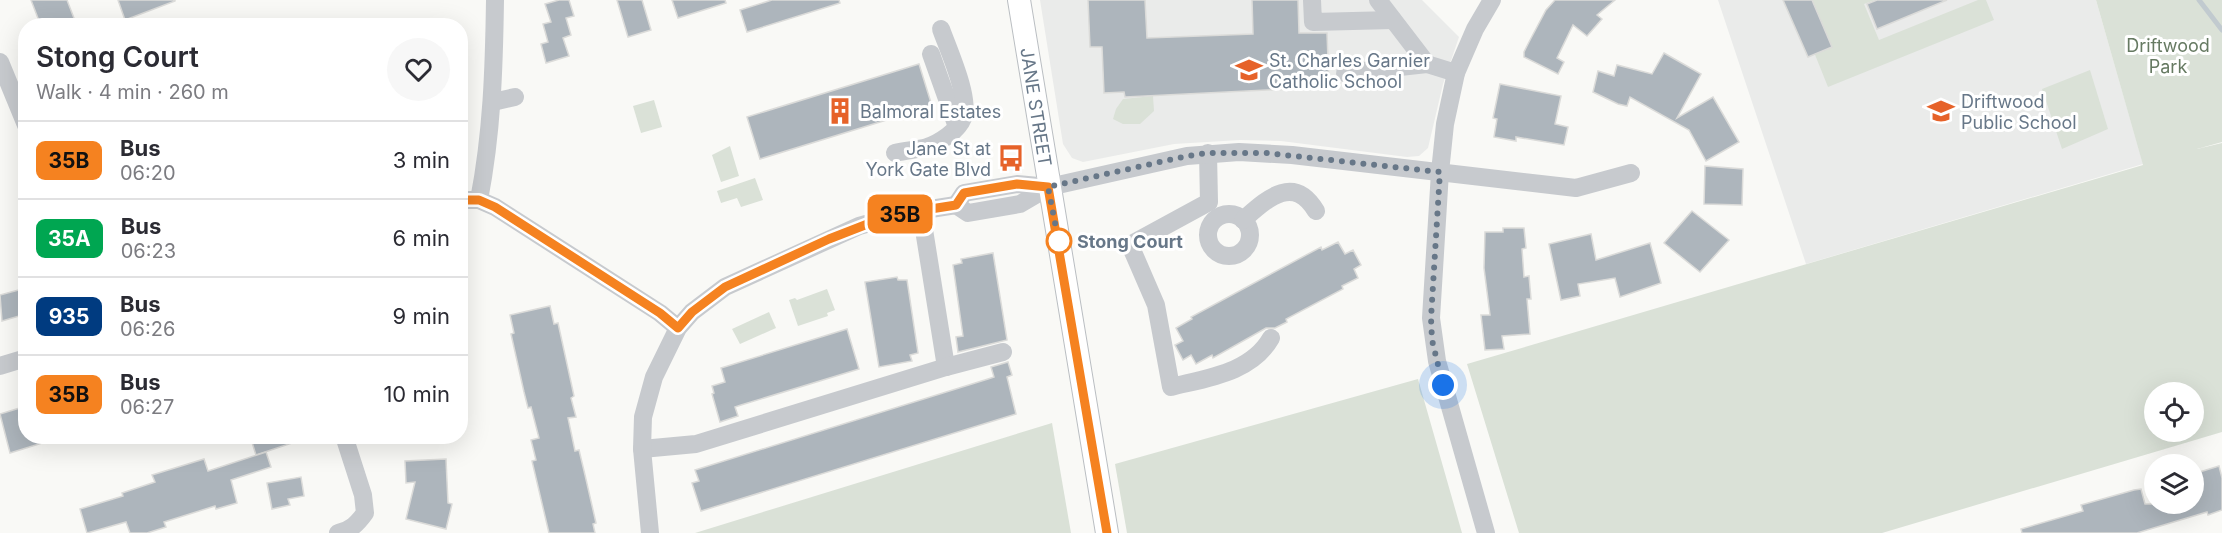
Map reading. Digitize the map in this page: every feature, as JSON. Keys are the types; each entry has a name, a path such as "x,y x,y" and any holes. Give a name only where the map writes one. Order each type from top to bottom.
{"main road":[{"name":"JANE STREET","path":"1019,0 1048,187 1107,533"}],"street":[{"path":"479,200 488,155 493,102 495,0"},
{"path":"1312,0 1313,22 1394,20"},
{"path":"1378,0 1427,64"},
{"path":"1486,533 1443,385 1432,340 1431,318 1445,124 1456,74 1475,29 1492,0"},
{"path":"895,153 926,147 940,141 957,127 963,118 965,104 941,29"},
{"path":"931,54 957,127"},
{"path":"0,62 18,106"},
{"path":"1345,73 1427,64 1456,74"},
{"path":"493,102 515,97"},
{"path":"1208,153 1212,210 1208,229 1209,243 1218,253 1231,255 1243,250 1249,238 1247,225 1238,216 1212,210 1130,245 1156,305 1171,387 1236,369 1264,351 1271,338"},
{"path":"650,533 642,448 643,417 654,377 678,328 692,312 725,287 859,226 894,216 956,205 968,213 1020,204 1048,187 1208,153 1283,154 1576,188 1631,173"},
{"path":"1243,220 1267,199 1288,191 1310,201 1316,211"},
{"path":"468,200 479,200 495,207 652,307 678,328"},
{"path":"921,211 946,367"},
{"path":"642,448 696,444 946,367 1003,352"},
{"path":"0,366 18,360"},
{"path":"338,533 356,525 365,513 363,495 347,444"}],"shaded area":[{"name":"St. Charles Garnier Catholic School","path":"1040,0 1422,0 1459,37 1443,84 1428,148 1419,156 1407,157 1281,141 1240,140 1174,144 1083,162 1072,158 1063,144"},
{"name":"Driftwood Public School","path":"1718,0 2096,0 2143,164 1806,264"}],"green space":[{"path":"1793,0 1875,0 1864,4 1879,40 1978,0 1986,0 1994,20 1828,87"},
{"name":"Driftwood Park","path":"2096,0 2222,0 2222,142 2197,149 2222,143 2222,432 2204,437 2204,382 2144,382 2144,442 2188,442 1882,533 1519,533 1467,364 2143,165"},
{"path":"2090,70 2108,129 2062,149 2042,89"},
{"path":"1153,96 1154,111 1140,124 1123,124 1113,119 1123,99"},
{"path":"654,100 662,127 641,133 633,106"},
{"path":"730,146 739,176 721,182 712,155"},
{"path":"755,178 763,200 741,207 737,198 721,203 717,191"},
{"path":"827,289 835,310 827,313 828,316 798,326 789,300 795,298 797,300"},
{"path":"769,312 776,328 740,344 732,329"},
{"path":"1418,379 1462,533 1127,533 1115,464"},
{"path":"1052,423 1071,533 695,533"}],"building":[{"path":"31,0 67,0 74,18 38,18"},
{"path":"118,0 175,0 130,18 124,18"},
{"path":"569,0 574,16 566,18 571,35 563,38 569,56 546,63 541,44 548,42 543,24 551,22 545,4"},
{"path":"617,0 642,0 651,30 628,37"},
{"path":"672,0 725,0 726,3 678,18"},
{"path":"772,0 839,0 840,3 747,32 740,10"},
{"path":"1088,0 1145,0 1147,38 1253,34 1252,0 1298,0 1299,33 1327,33 1329,87 1125,97 1124,92 1104,93 1102,47 1090,47"},
{"path":"1555,0 1615,0 1597,15 1602,19 1587,36 1573,25 1557,58 1564,62 1558,74 1524,57 1524,52 1546,10"},
{"path":"1783,0 1812,0 1832,47 1808,57"},
{"path":"1877,0 1947,0 1877,29 1867,4"},
{"path":"1664,53 1701,74 1677,118 1713,97 1739,142 1706,161 1689,130 1630,97 1627,106 1593,92 1598,71 1614,76 1617,65 1652,74"},
{"name":"Balmoral Estates","path":"919,64 932,106 760,159 747,117"},
{"path":"1500,84 1561,96 1555,124 1568,127 1564,145 1516,137 1516,141 1494,137 1497,119 1493,118"},
{"path":"1705,166 1743,169 1742,205 1704,204"},
{"path":"1692,211 1729,240 1700,272 1664,243"},
{"path":"1503,228 1524,228 1526,248 1522,249 1524,277 1529,276 1531,299 1527,299 1530,334 1502,336 1504,349 1485,350 1481,315 1490,315 1484,268 1485,232 1503,232"},
{"path":"1591,234 1596,260 1650,243 1661,283 1620,297 1615,278 1578,284 1580,296 1561,300 1549,244"},
{"path":"1338,242 1345,254 1353,250 1361,265 1354,269 1358,278 1342,286 1343,289 1286,319 1287,322 1275,328 1266,328 1213,358 1212,355 1196,364 1191,355 1183,360 1175,345 1183,341 1176,328 1192,319 1191,317 1321,247 1322,250"},
{"path":"993,253 1007,340 958,352 956,337 963,336 953,265 962,263 961,259"},
{"path":"897,277 898,280 907,280 918,353 910,355 912,361 879,367 865,282"},
{"path":"18,290 18,316 2,321 0,295"},
{"path":"550,306 554,324 558,323 574,396 571,398 576,417 568,418 575,451 579,450 585,475 596,523 593,524 595,533 549,533 532,461 536,460 531,440 539,438 531,407 528,408 524,392 511,334 514,333 510,315"},
{"path":"847,329 859,369 735,407 738,416 720,422 712,386 725,382 721,368"},
{"path":"1008,362 1012,375 1007,377 1016,414 701,511 692,483 699,481 695,470 994,377 991,367"},
{"path":"18,409 18,444 39,444 10,453 0,414"},
{"path":"253,444 289,444 256,455"},
{"path":"266,452 271,467 231,480 237,503 216,509 215,506 164,522 166,527 147,533 130,533 126,522 87,533 80,509 123,496 122,493 155,482 152,475 204,459 208,471"},
{"path":"446,459 448,503 452,504 446,529 406,519 415,482 406,483 405,461"},
{"path":"2219,466 2222,478 2222,510 2208,515 2207,512 2204,513 2204,471"},
{"path":"301,477 304,496 288,499 290,505 272,509 267,483"},
{"path":"2141,489 2144,514 2200,514 2137,533 2022,533 2021,529 2083,511 2081,505"}],"waterway":[{"path":"2199,0 2222,30"}],"bus line":[{"name":"35B","path":"468,200 479,200 495,207 660,313 678,328 692,312 725,287 859,226 905,213 956,205 964,193 1017,184 1048,187 1107,533"}],"place":[{"name":"St. Charles Garnier Catholic School","path":"1249,70"},
{"name":"Balmoral Estates","path":"840,111"},
{"name":"Driftwood Public School","path":"1941,111"},
{"name":"Jane St at York Gate Blvd","path":"1011,158"},
{"name":"Stong Court","path":"1059,241"}],"route":[{"path":"1059,241 1060,248 1048,187 1187,156 1208,153 1266,153 1440,172 1431,318 1432,340 1443,385"}]}
